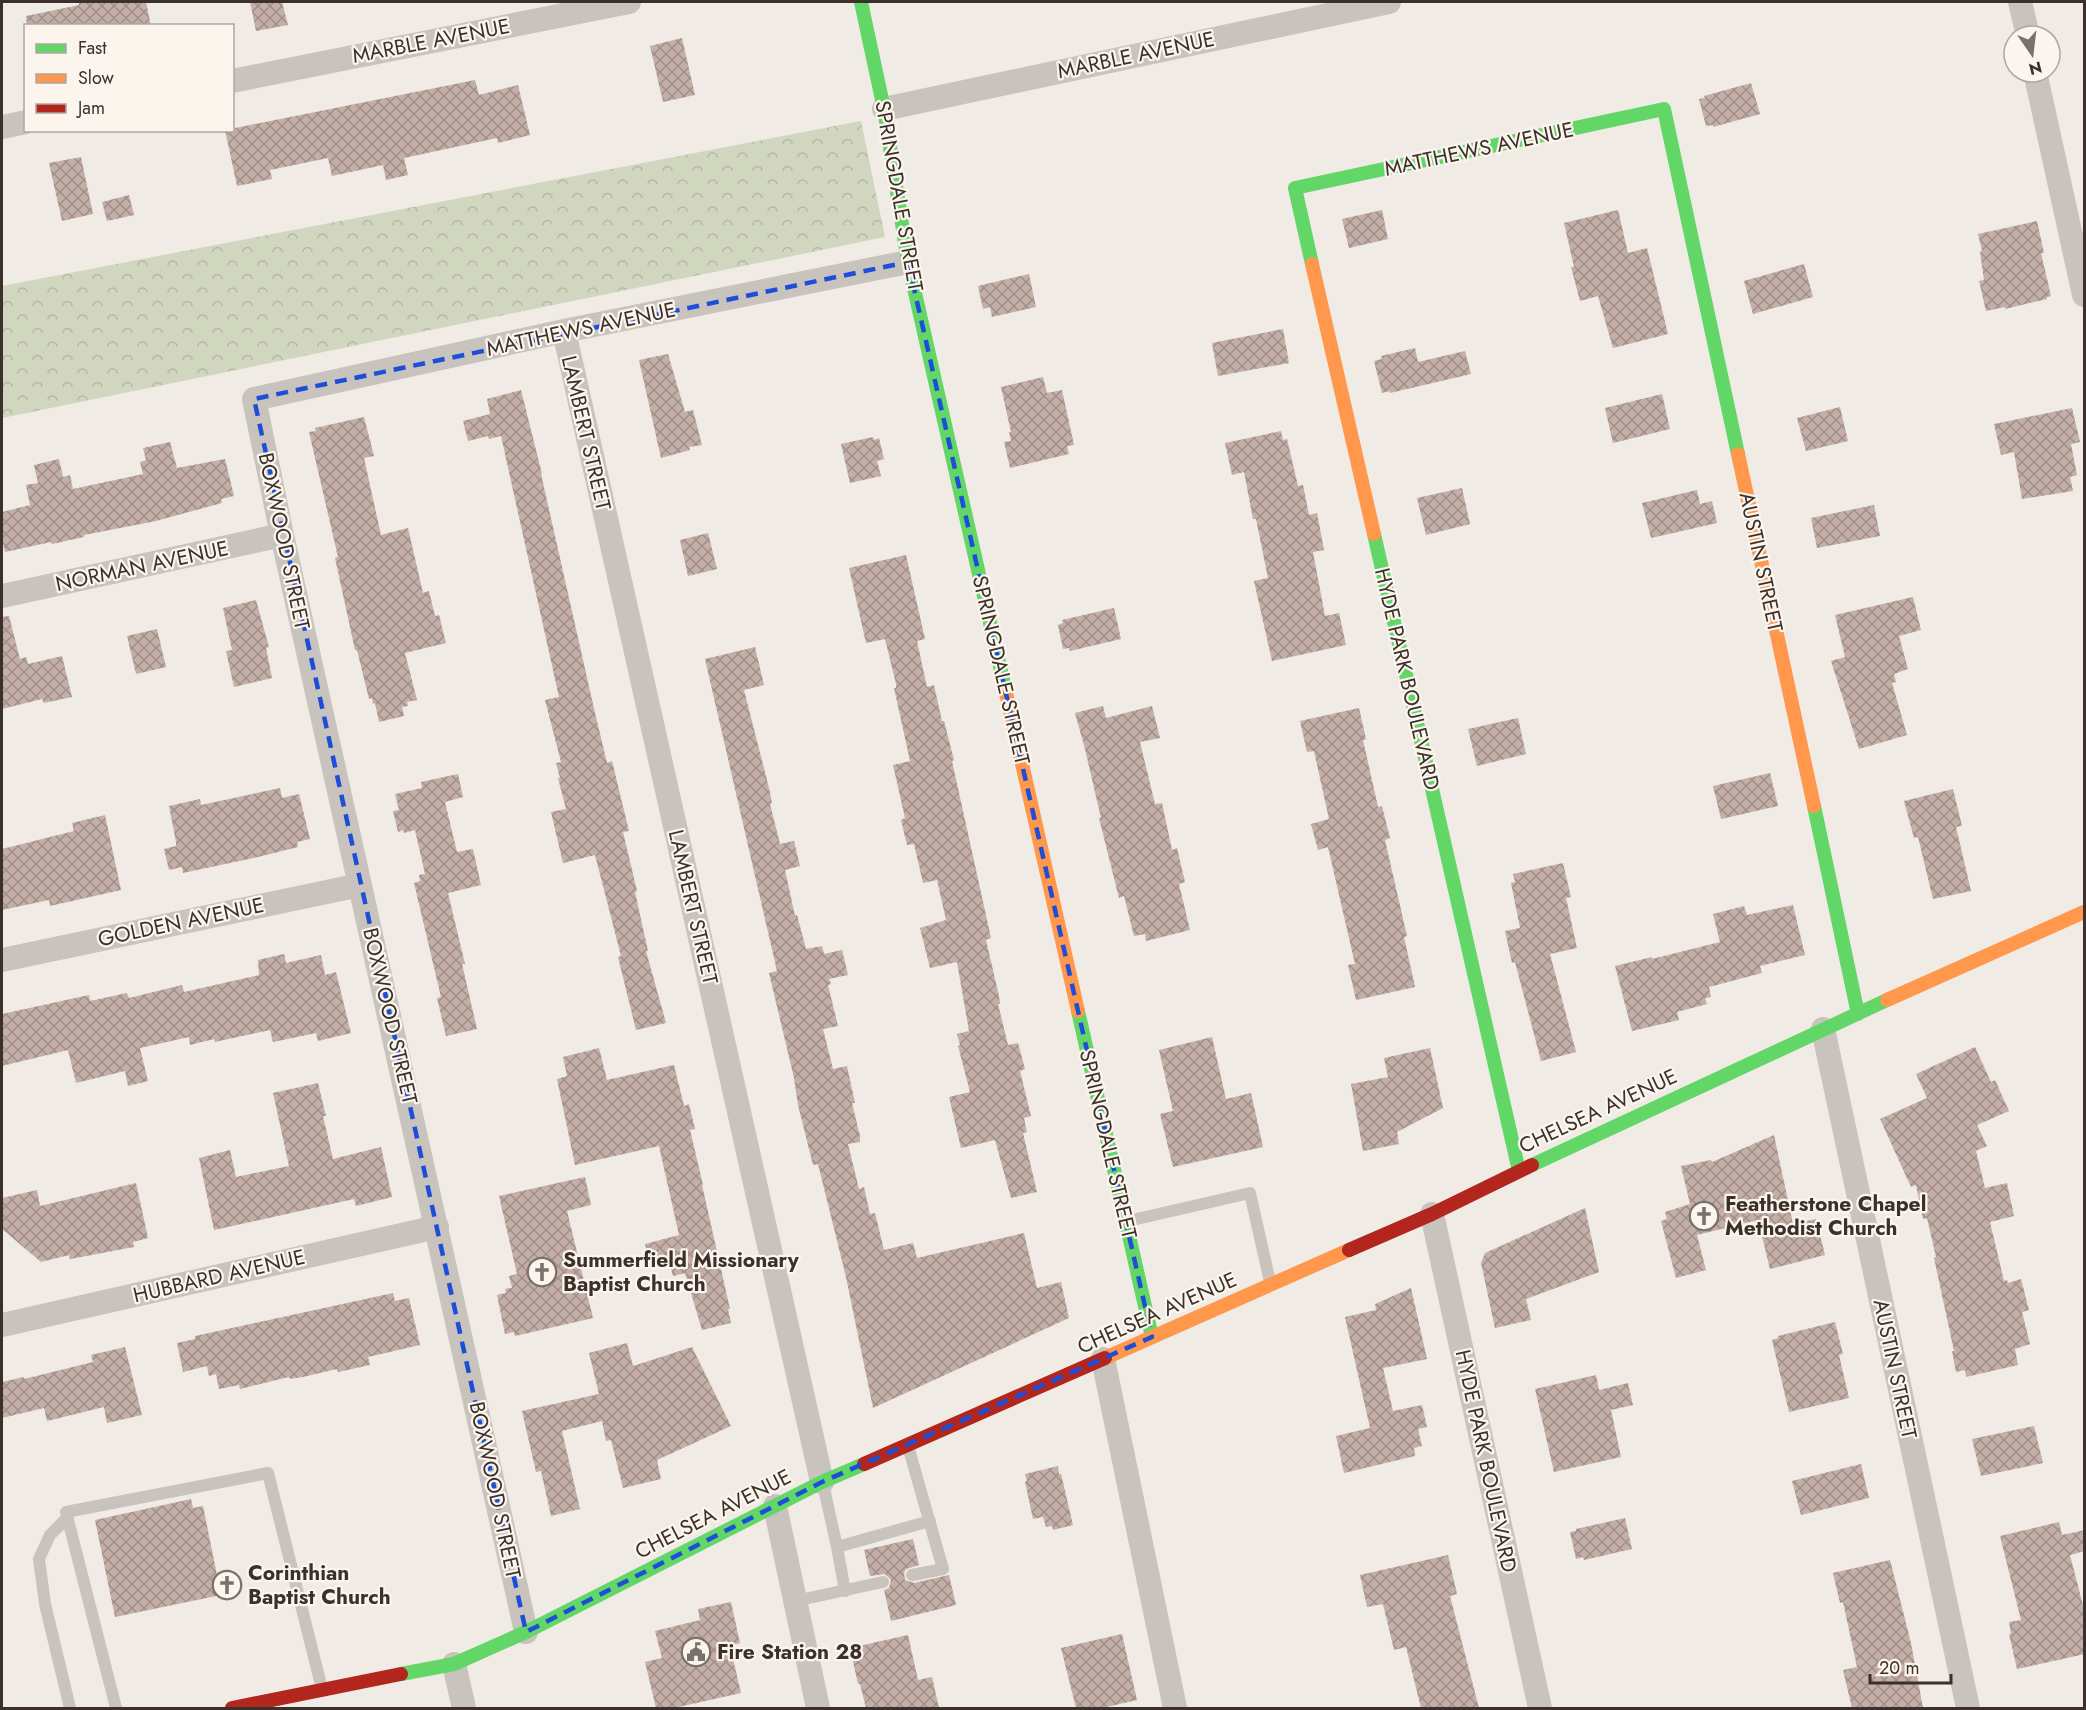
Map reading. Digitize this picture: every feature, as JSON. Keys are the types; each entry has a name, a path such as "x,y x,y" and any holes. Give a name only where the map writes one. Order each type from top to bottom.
{"street":[{"name":"MARBLE AVENUE","path":"234,81 629,2"},
{"name":"SPRINGDALE STREET","path":"861,2 884,109 908,262 1152,1337"},
{"name":"MARBLE AVENUE","path":"884,109 1389,2"},
{"path":"2020,2 2025,24"},
{"path":"2038,84 2085,295"},
{"name":"MATTHEWS AVENUE","path":"1295,188 1664,109"},
{"name":"AUSTIN STREET","path":"1664,109 1858,1014"},
{"path":"2,127 24,122"},
{"name":"HYDE PARK BOULEVARD","path":"1295,188 1519,1171"},
{"name":"MATTHEWS AVENUE","path":"254,399 564,332 908,262"},
{"name":"LAMBERT STREET","path":"564,332 822,1482"},
{"name":"BOXWOOD STREET","path":"254,399 282,535 526,1632"},
{"name":"NORMAN AVENUE","path":"2,596 282,535"},
{"name":"GOLDEN AVENUE","path":"2,960 360,885"},
{"name":"CHELSEA AVENUE","path":"245,1707 454,1664 526,1632 822,1482 1432,1214 1823,1029 2085,912"},
{"name":"AUSTIN STREET","path":"1823,1029 1968,1708"},
{"name":"HYDE PARK BOULEVARD","path":"1432,1214 1540,1708"},
{"name":"HUBBARD AVENUE","path":"2,1325 437,1227"},
{"path":"1102,1359 1175,1708"},
{"path":"775,1506 818,1708"},
{"path":"454,1664 464,1708"}],"lane":[{"path":"1126,1221 1250,1193 1271,1286"},
{"path":"908,1446 943,1569 912,1575"},
{"path":"116,1708 66,1512 268,1473 322,1690"},
{"path":"822,1482 845,1590"},
{"path":"68,1517 50,1535 39,1559 45,1604 70,1708"},
{"path":"837,1547 930,1521"},
{"path":"795,1601 883,1582"}],"highlighted area":[{"path":"908,262 1152,1337 822,1482 526,1632 254,399"}],"green space":[{"path":"861,121 885,237 2,418 2,286"}],"building":[{"path":"79,2 146,2 151,24 27,24 26,16 79,5"},
{"path":"250,2 282,2 288,25 256,31"},
{"path":"682,38 695,95 663,102 650,46"},
{"path":"475,80 479,95 518,85 530,135 498,143 497,138 404,158 408,175 386,180 383,165 332,176 328,158 270,170 272,179 237,186 225,132 234,132 234,128"},
{"path":"1751,83 1760,114 1713,127 1713,125 1706,126 1699,99"},
{"path":"81,157 93,214 62,221 49,163"},
{"path":"129,195 134,215 107,221 102,202"},
{"path":"1382,210 1388,239 1349,248 1342,219"},
{"path":"1618,210 1628,253 1647,248 1668,334 1613,348 1598,296 1580,301 1571,267 1574,267 1564,223"},
{"path":"2037,221 2044,253 2041,253 2051,296 2005,309 2005,307 1986,311 1979,281 1984,280 1978,234"},
{"path":"1804,264 1813,297 1753,314 1744,281"},
{"path":"1029,274 1036,307 992,317 990,307 983,309 978,286"},
{"path":"1283,329 1289,363 1218,376 1212,343"},
{"path":"1415,348 1418,362 1465,351 1471,374 1382,393 1374,361 1382,359 1381,356"},
{"path":"668,354 685,412 693,410 702,445 689,447 690,450 661,458 639,360"},
{"path":"1043,377 1047,393 1062,390 1074,445 1067,446 1069,454 1010,468 1004,442 1011,441 1009,432 1011,432 1001,387"},
{"path":"521,390 607,763 612,761 629,831 623,832 637,891 635,892 648,951 646,951 666,1023 636,1030 618,957 621,956 595,855 563,863 551,812 566,809 556,763 561,762 545,700 559,697 501,436 489,439 488,436 468,441 463,421 490,414 487,399"},
{"path":"1662,394 1670,429 1613,443 1605,408"},
{"path":"1840,407 1848,441 1806,451 1797,418"},
{"path":"2072,408 2080,442 2071,444 2077,475 2070,477 2073,491 2022,499 2014,452 2001,455 1994,424"},
{"path":"364,417 374,456 364,458 381,535 408,528 423,593 429,591 435,616 439,615 446,643 405,653 417,700 407,702 408,706 402,707 404,716 379,722 375,703 373,704 372,698 369,699 357,650 355,650 335,558 338,557 309,432 316,431 315,428"},
{"path":"1281,431 1283,440 1287,439 1298,486 1303,485 1309,515 1317,513 1324,550 1313,552 1325,616 1339,613 1346,645 1272,661 1254,581 1268,578 1256,519 1253,519 1244,472 1232,475 1225,443"},
{"path":"873,437 874,440 879,438 884,459 877,461 881,476 850,483 841,444"},
{"path":"170,442 177,468 225,459 234,496 221,499 222,503 156,521 5,552 2,539 2,512 30,505 26,485 38,483 34,465 59,459 63,477 70,475 73,489 143,474 140,462 146,460 143,448"},
{"path":"1462,488 1470,524 1426,535 1417,498"},
{"path":"1697,490 1700,504 1712,501 1717,523 1651,538 1642,503"},
{"path":"1874,505 1880,536 1817,548 1811,518"},
{"path":"708,533 717,569 688,576 680,540"},
{"path":"906,555 925,639 917,641 927,687 934,685 954,760 952,761 991,938 986,940 999,996 1000,1004 998,1004 1008,1045 1018,1043 1025,1069 1020,1071 1031,1116 1024,1118 1027,1132 1023,1133 1037,1192 1011,1198 995,1140 961,1148 949,1097 970,1092 958,1046 960,1045 957,1034 969,1031 957,962 930,968 920,928 946,920 937,880 923,883 914,844 907,845 901,820 905,818 893,765 910,761 894,688 896,684 885,639 866,643 849,568"},
{"path":"1913,597 1921,630 1899,636 1908,669 1894,674 1896,682 1892,683 1907,735 1859,749 1831,661 1845,657 1835,615"},
{"path":"256,600 269,647 266,648 272,678 234,687 226,651 232,650 223,608"},
{"path":"1114,608 1121,639 1070,651 1069,648 1063,649 1058,625 1063,623 1062,620"},
{"path":"9,616 20,659 26,657 28,664 62,656 72,697 44,703 42,699 2,709 2,617"},
{"path":"157,629 166,667 136,674 127,636"},
{"path":"755,647 764,685 744,690 769,788 772,803 770,804 780,844 794,841 800,866 785,870 795,916 797,915 806,949 822,946 824,954 842,950 848,975 829,979 831,984 828,985 838,1026 823,1029 833,1069 847,1066 855,1103 852,1103 860,1136 860,1142 848,1144 859,1189 864,1187 870,1214 875,1213 884,1250 913,1243 917,1258 1024,1233 1037,1288 1061,1282 1069,1318 873,1408 846,1277 818,1164 813,1165 798,1105 794,1078 769,973 777,971 705,659"},
{"path":"1103,706 1106,718 1152,706 1160,738 1140,742 1155,804 1162,803 1172,850 1177,848 1185,882 1179,884 1190,930 1146,941 1145,934 1134,936 1124,896 1119,898 1075,713"},
{"path":"1359,708 1366,739 1363,740 1378,807 1382,806 1390,838 1385,840 1407,936 1404,937 1415,987 1356,1000 1348,965 1355,964 1328,847 1318,850 1311,824 1329,819 1314,751 1307,752 1300,721"},
{"path":"1518,718 1526,754 1477,766 1468,729"},
{"path":"1770,773 1778,806 1721,819 1713,786"},
{"path":"458,774 463,797 445,802 457,852 473,849 481,885 448,893 465,964 462,964 477,1029 446,1036 437,998 441,997 414,883 420,881 419,875 425,874 415,830 398,832 393,811 399,810 395,794 422,788 421,782"},
{"path":"280,788 282,798 299,794 310,839 297,842 298,847 258,857 183,873 182,867 169,870 164,849 176,846 176,842 169,806 200,799 201,805"},
{"path":"1953,789 1962,826 1956,827 1971,891 1933,899 1918,837 1914,838 1904,801"},
{"path":"105,815 121,890 50,906 49,900 2,910 2,849 74,831 72,823"},
{"path":"1563,863 1571,897 1566,898 1577,948 1550,954 1576,1052 1541,1061 1505,931 1520,928 1511,883 1515,882 1513,874"},
{"path":"1793,905 1805,955 1760,966 1762,973 1709,987 1711,997 1705,998 1707,1004 1677,1012 1679,1020 1632,1031 1615,966 1720,942 1713,914 1744,906 1747,915"},
{"path":"284,954 286,963 321,955 325,975 336,972 351,1033 318,1041 316,1033 273,1042 270,1030 215,1042 214,1039 190,1045 189,1037 140,1048 148,1081 128,1086 125,1071 76,1083 68,1050 2,1066 2,1014 89,995 90,1001 127,993 129,998 182,985 184,992 259,975 258,960"},
{"path":"1212,1037 1226,1099 1251,1093 1263,1147 1173,1167 1160,1114 1173,1111 1159,1050"},
{"path":"1975,1047 1991,1082 1995,1080 2009,1111 1977,1125 1987,1146 1976,1151 1985,1188 2007,1183 2014,1216 1990,1222 2004,1281 2007,1280 2008,1283 2021,1279 2029,1310 2022,1312 2030,1344 2015,1349 2018,1365 1966,1377 1965,1370 1956,1372 1952,1351 1954,1351 1934,1258 1936,1257 1927,1218 1923,1219 1916,1185 1911,1187 1880,1119 1927,1098 1916,1074"},
{"path":"599,1048 607,1080 674,1065 684,1106 689,1104 695,1129 690,1130 730,1309 728,1309 731,1323 702,1330 685,1273 673,1276 669,1261 650,1265 645,1244 679,1235 659,1146 575,1165 557,1079 567,1076 563,1057"},
{"path":"1430,1048 1443,1108 1397,1132 1399,1144 1363,1151 1351,1084 1388,1077 1384,1058"},
{"path":"318,1083 333,1159 381,1147 392,1197 356,1206 354,1199 214,1230 199,1158 230,1150 236,1177 289,1166 273,1093"},
{"path":"1774,1135 1793,1224 1816,1219 1825,1255 1770,1269 1758,1220 1697,1235 1706,1270 1676,1278 1661,1221 1667,1219 1665,1212 1690,1204 1681,1166 1711,1160 1712,1162"},
{"path":"585,1177 591,1205 567,1211 593,1318 515,1336 514,1332 505,1334 497,1295 506,1293 505,1289 512,1288 509,1276 517,1274 499,1196"},
{"path":"136,1183 148,1238 133,1242 134,1247 70,1259 69,1255 41,1262 2,1229 2,1198 37,1190 40,1206"},
{"path":"1585,1208 1599,1272 1526,1299 1531,1320 1495,1328 1481,1263 1485,1253"},
{"path":"1411,1288 1427,1359 1383,1368 1393,1411 1422,1405 1427,1427 1418,1429 1422,1446 1414,1448 1415,1456 1344,1473 1336,1436 1370,1428 1345,1317 1376,1310 1375,1304"},
{"path":"393,1293 395,1301 409,1298 420,1345 368,1357 370,1365 338,1372 337,1369 303,1377 290,1379 289,1377 240,1389 239,1385 219,1389 216,1374 209,1376 207,1366 183,1372 177,1343 195,1339 195,1336"},
{"path":"1835,1322 1843,1354 1839,1355 1849,1398 1789,1412 1772,1340 1778,1336"},
{"path":"627,1343 633,1366 692,1347 731,1426 657,1460 661,1479 623,1488 611,1440 606,1441 602,1421 562,1431 580,1509 551,1516 541,1471 536,1472 522,1411 599,1394 589,1353"},
{"path":"125,1347 142,1415 107,1423 104,1407 47,1421 44,1408 2,1418 2,1382 93,1362 91,1355"},
{"path":"1596,1375 1599,1390 1628,1383 1633,1405 1611,1410 1621,1457 1554,1472 1535,1389"},
{"path":"2034,1426 2043,1463 1981,1476 1972,1439"},
{"path":"1861,1464 1869,1498 1801,1515 1792,1481"},
{"path":"1058,1466 1073,1525 1053,1530 1052,1526 1046,1527 1043,1517 1033,1519 1025,1474"},
{"path":"191,1499 193,1508 203,1506 221,1595 115,1617 95,1520"},
{"path":"1625,1518 1632,1549 1584,1560 1583,1557 1576,1559 1570,1532"},
{"path":"2059,1522 2062,1535 2085,1530 2085,1551 2070,1555 2085,1613 2085,1654 2017,1669 2009,1634 2011,1634 2009,1622 2021,1620 2000,1536"},
{"path":"913,1539 919,1565 906,1569 905,1580 914,1583 949,1575 956,1605 891,1621 884,1590 889,1588 891,1580 885,1574 870,1576 864,1550"},
{"path":"1448,1555 1457,1594 1450,1596 1479,1708 1421,1708 1406,1647 1394,1650 1383,1604 1367,1607 1360,1575"},
{"path":"1890,1560 1911,1643 1923,1708 1852,1708 1843,1670 1857,1667 1843,1602 1840,1603 1833,1573"},
{"name":"Fire Station 28","path":"731,1602 740,1643 730,1646 741,1693 674,1708 656,1708 645,1662 662,1658 655,1631 700,1620 698,1609"},
{"path":"1122,1634 1137,1700 1102,1708 1076,1708 1061,1648"},
{"path":"908,1635 918,1680 932,1677 939,1708 866,1708 850,1648"}],"traffic: fast":[{"path":"861,2 884,109 908,262 1006,693"},
{"path":"1312,264 1295,188 1664,109 1738,454"},
{"path":"1374,534 1519,1171"},
{"path":"1814,806 1858,1014"},
{"path":"1532,1165 1887,1000"},
{"path":"1078,1011 1152,1337"},
{"path":"401,1674 454,1664 526,1632 822,1482 864,1464"}],"traffic: slow":[{"path":"1312,264 1374,534"},
{"path":"1738,454 1814,806"},
{"path":"1006,693 1078,1011"},
{"path":"1887,1000 2084,912"},
{"path":"1105,1358 1349,1250"}],"traffic: jam":[{"path":"1349,1250 1432,1214 1532,1165"},
{"path":"864,1464 1105,1358"},
{"path":"232,1708 401,1674"}],"place":[{"name":"Featherstone Chapel Methodist Church","path":"1704,1216"},
{"name":"Summerfield Missionary Baptist Church","path":"542,1272"},
{"name":"Corinthian Baptist Church","path":"227,1585"},
{"name":"Fire Station 28","path":"696,1652"}]}
